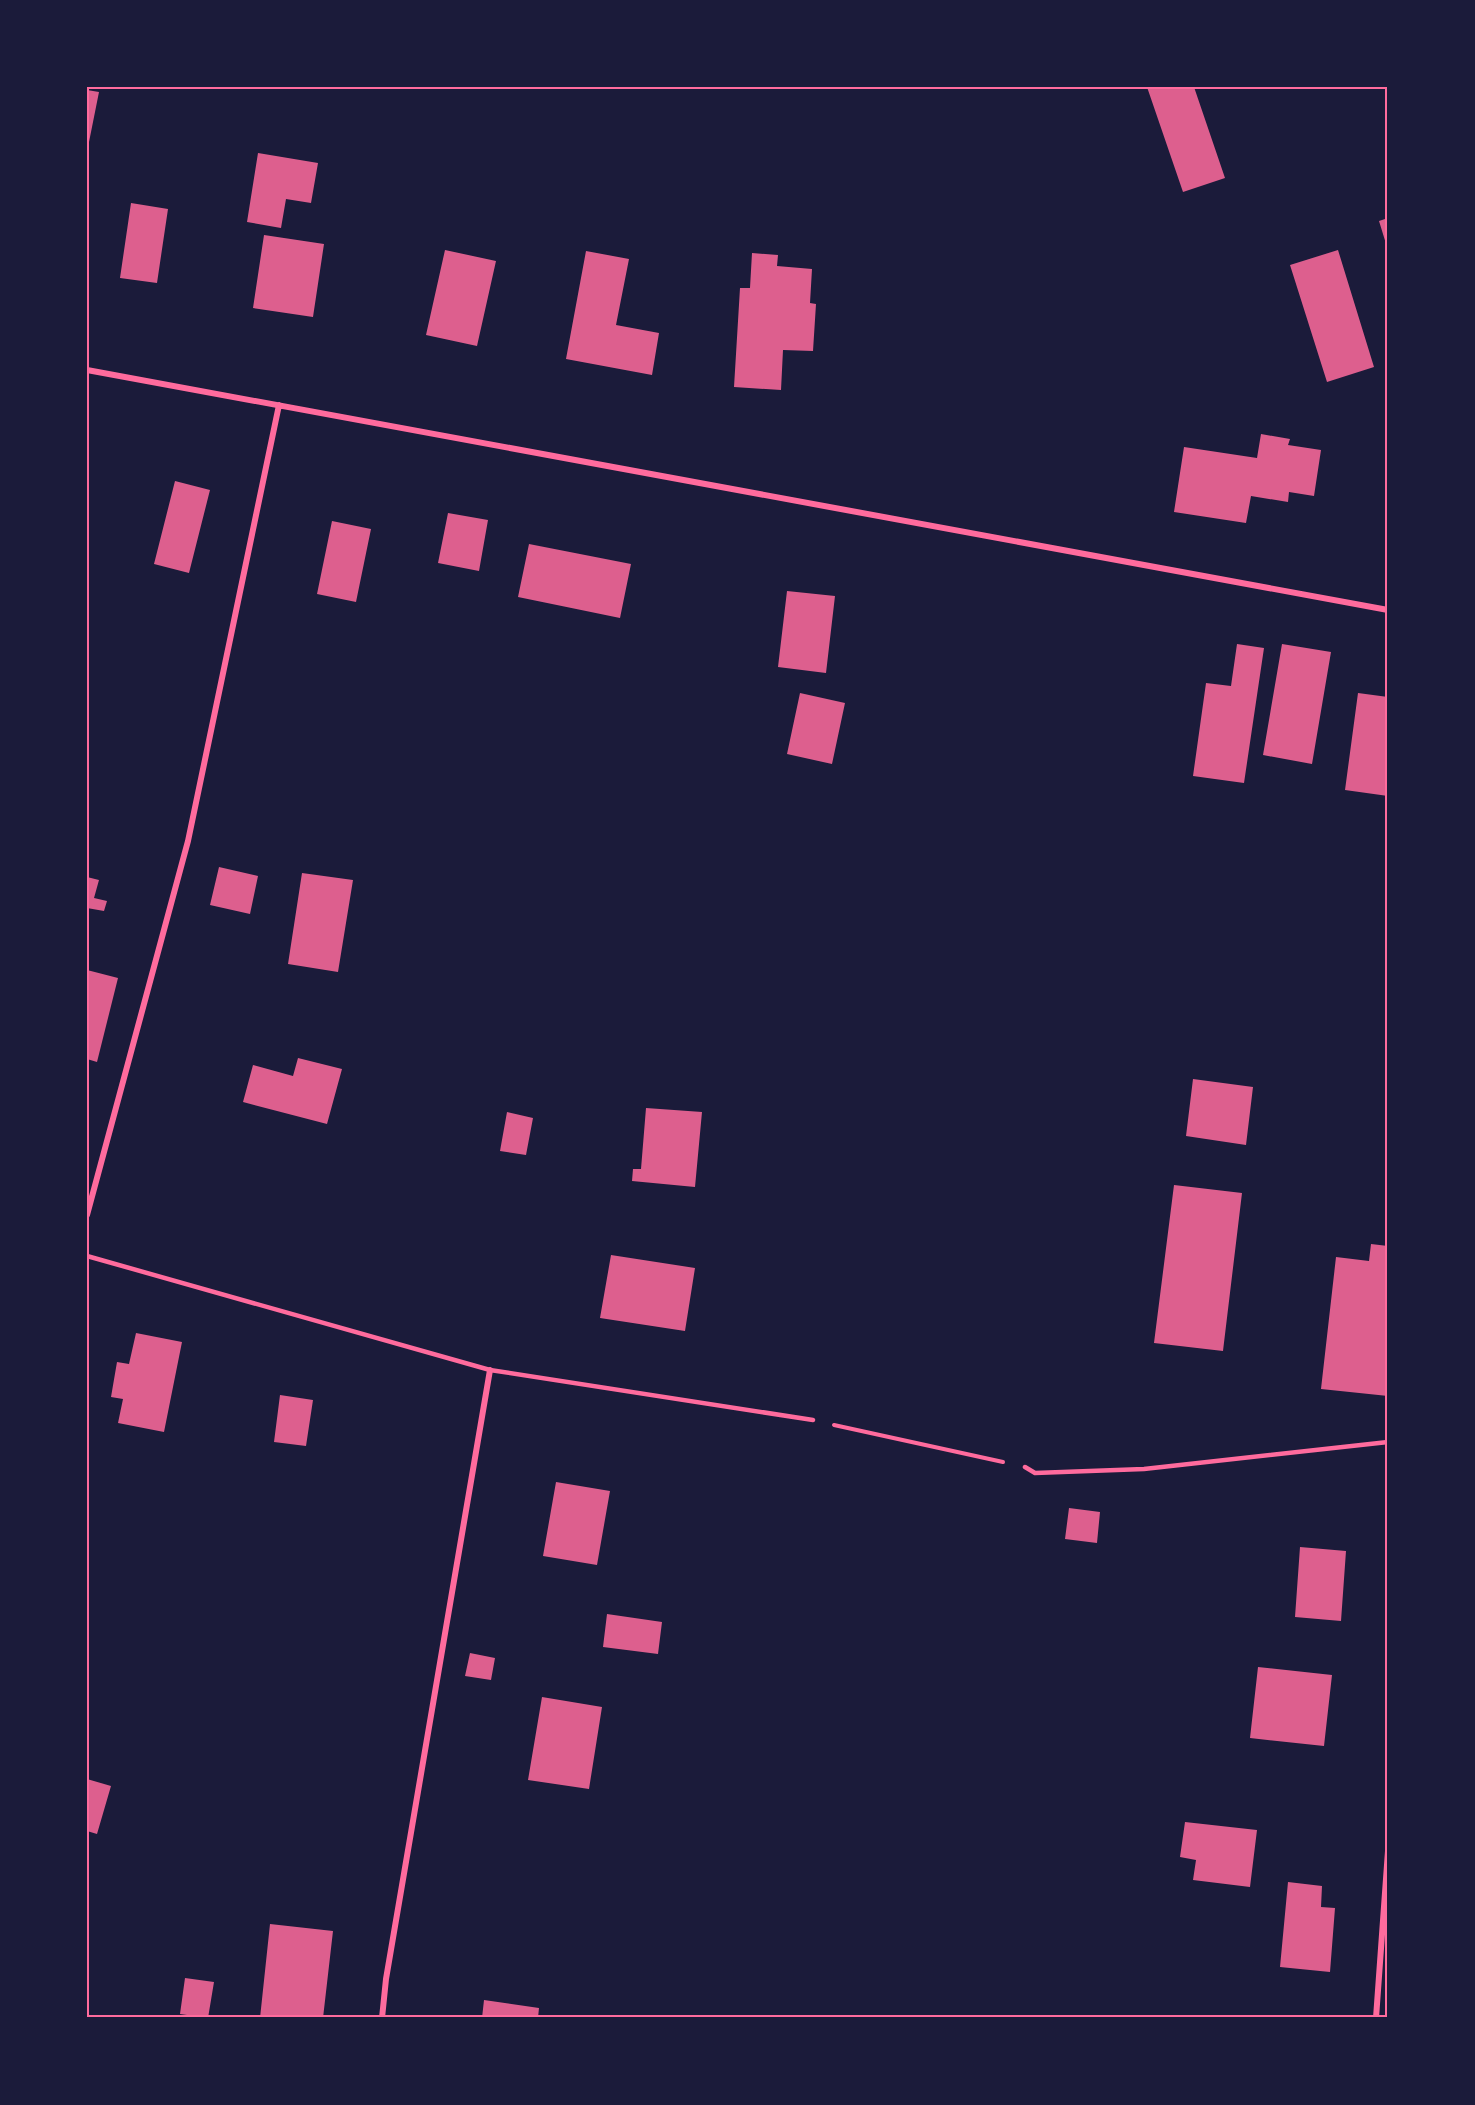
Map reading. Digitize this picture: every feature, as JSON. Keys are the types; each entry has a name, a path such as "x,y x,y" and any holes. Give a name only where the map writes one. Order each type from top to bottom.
{"street":[{"path":"87,370 1388,610"},
{"path":"87,1215 188,841 279,405"},
{"path":"382,2018 386,1979 490,1370"},
{"path":"1376,2018 1388,1851"}],"lane":[{"path":"87,1256 490,1370 813,1420"},
{"path":"1025,1467 1035,1473 1144,1469 1388,1442"}],"path":[{"path":"813,1420 1025,1467"}],"building":[{"path":"1147,87 1194,87 1225,178 1183,192"},
{"path":"87,90 99,92 88,147 87,147"},
{"path":"258,153 318,163 311,203 286,199 281,228 247,222"},
{"path":"131,203 168,209 157,283 120,278"},
{"path":"1388,218 1388,247 1387,247 1379,221"},
{"path":"264,235 324,244 313,317 253,308"},
{"path":"445,250 496,261 477,346 426,335"},
{"path":"1338,250 1374,367 1327,382 1290,265"},
{"path":"586,251 629,259 616,325 659,333 652,375 566,359"},
{"path":"752,253 778,255 777,266 812,269 810,303 816,304 813,351 783,350 781,390 734,387 740,288 750,288"},
{"path":"1261,434 1290,439 1288,445 1321,450 1314,496 1289,492 1288,502 1251,496 1246,523 1174,512 1184,447 1257,458"},
{"path":"175,481 210,490 189,573 154,564"},
{"path":"448,513 488,520 479,571 438,563"},
{"path":"332,521 371,529 356,602 317,594"},
{"path":"529,544 631,564 620,618 518,597"},
{"path":"787,591 835,596 826,673 778,667"},
{"path":"1237,644 1264,648 1244,783 1193,776 1206,683 1231,686"},
{"path":"1282,644 1331,652 1312,764 1263,755"},
{"path":"800,693 845,703 832,764 787,754"},
{"path":"1358,693 1388,697 1388,796 1345,790"},
{"path":"219,867 258,876 250,914 210,905"},
{"path":"302,873 353,880 338,972 288,964"},
{"path":"87,877 99,880 94,898 107,901 104,911 87,908"},
{"path":"87,970 118,978 97,1062 87,1059"},
{"path":"298,1058 342,1069 327,1124 243,1102 253,1065 293,1076"},
{"path":"1193,1079 1253,1087 1246,1145 1186,1136"},
{"path":"646,1108 702,1112 695,1187 632,1181 633,1169 641,1169"},
{"path":"507,1112 533,1118 526,1155 500,1151"},
{"path":"1174,1185 1242,1193 1223,1351 1154,1343"},
{"path":"1371,1244 1388,1246 1388,1396 1321,1389 1336,1257 1369,1261"},
{"path":"611,1255 695,1268 685,1331 600,1318"},
{"path":"136,1333 182,1342 164,1432 118,1423 123,1399 111,1397 117,1362 129,1364"},
{"path":"280,1395 313,1400 306,1446 274,1442"},
{"path":"556,1482 610,1491 597,1565 543,1556"},
{"path":"1069,1508 1100,1512 1097,1543 1065,1539"},
{"path":"1300,1547 1346,1551 1341,1621 1295,1617"},
{"path":"607,1614 662,1622 658,1654 603,1647"},
{"path":"470,1653 495,1658 491,1680 465,1676"},
{"path":"1258,1667 1332,1675 1324,1746 1250,1738"},
{"path":"542,1697 602,1707 589,1789 528,1780"},
{"path":"87,1779 111,1786 97,1834 87,1831"},
{"path":"1185,1822 1257,1830 1250,1887 1193,1880 1196,1860 1180,1857"},
{"path":"1288,1882 1322,1886 1321,1907 1335,1908 1330,1972 1280,1967"},
{"path":"270,1924 333,1931 323,2018 260,2018"},
{"path":"185,1978 214,1982 208,2018 180,2014"},
{"path":"484,2000 539,2008 538,2018 482,2018"}]}
